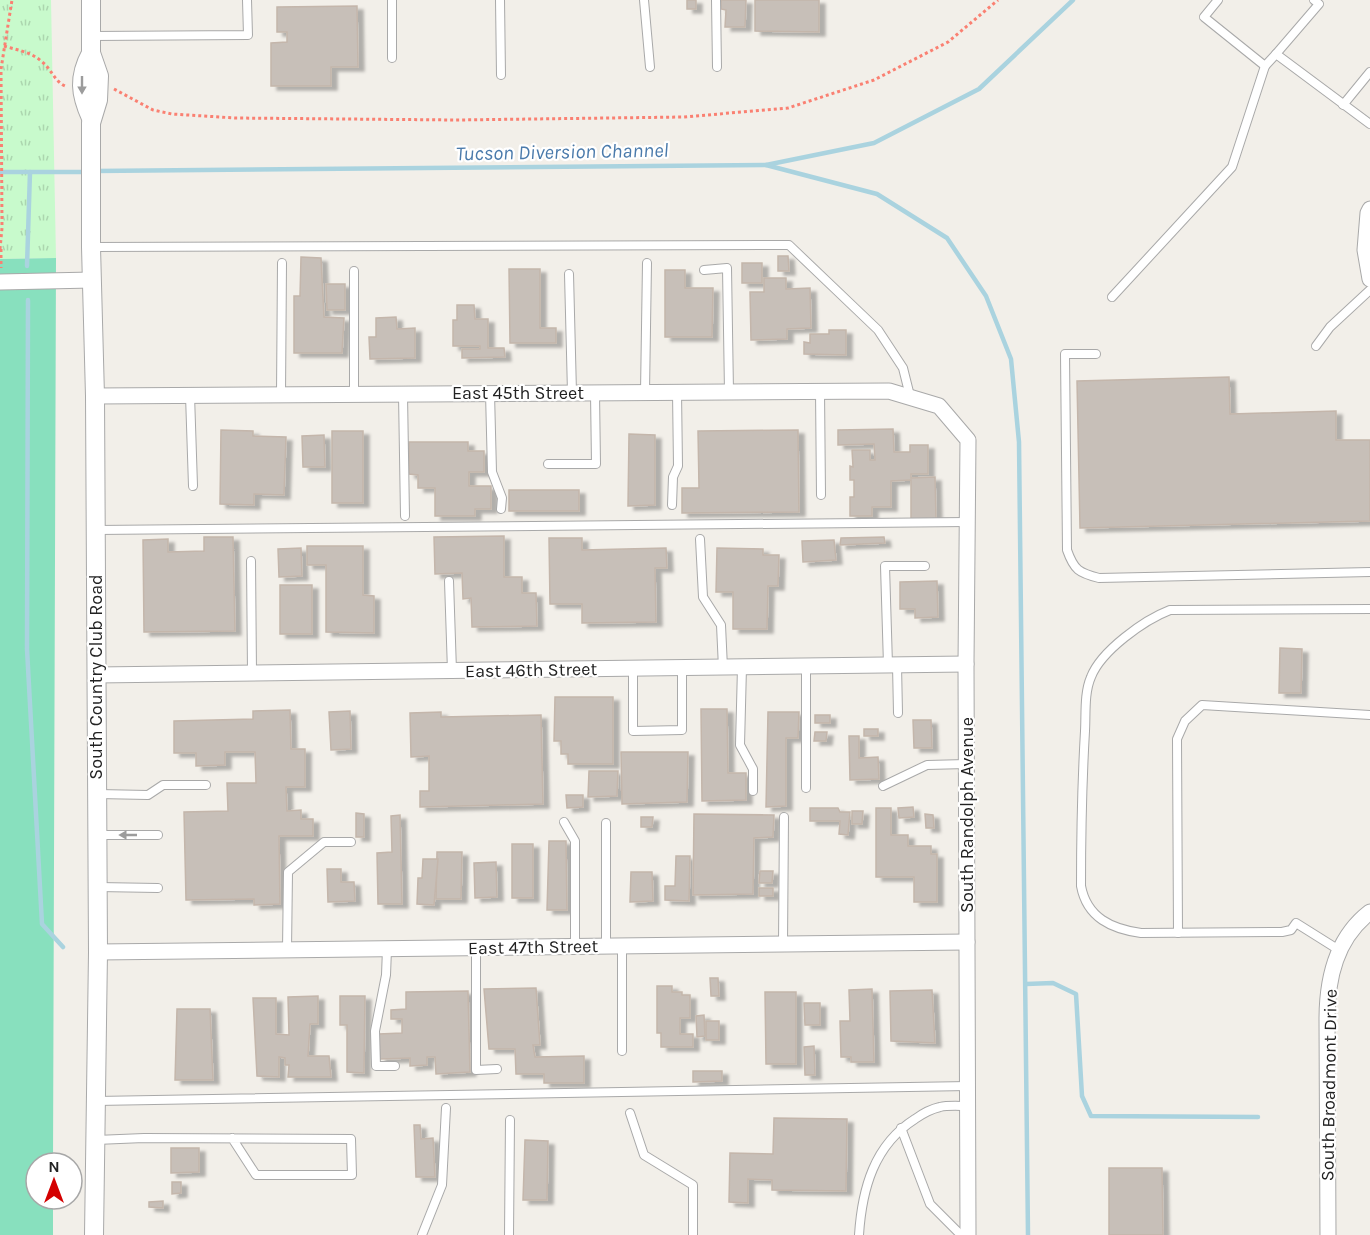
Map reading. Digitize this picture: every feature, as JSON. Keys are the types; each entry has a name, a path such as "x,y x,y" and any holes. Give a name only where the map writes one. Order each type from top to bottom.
{"street":[{"name":"South Country Club Road","path":"91,0 91,44 82,69 82,99 91,121 95,396 98,952 94,1235"},
{"path":"1370,209 1365,250 1370,279"},
{"path":"0,282 92,280"},
{"name":"East 45th Street","path":"95,396 889,391 939,406"},
{"name":"South Randolph Avenue","path":"939,406 968,440 966,664 968,1235"},
{"name":"East 46th Street","path":"96,675 966,664"},
{"name":"South Broadmont Drive","path":"1328,1235 1327,1002 1331,974 1339,950 1351,931 1370,912"},
{"name":"East 47th Street","path":"98,952 967,942"}],"lane":[{"path":"91,44 248,35 247,0"},
{"path":"392,0 392,58"},
{"path":"500,0 501,75"},
{"path":"644,0 650,67"},
{"path":"716,0 717,67"},
{"path":"1218,0 1204,17 1265,66"},
{"path":"1112,297 1232,166 1265,66 1319,4 1314,0"},
{"path":"1276,54 1370,124"},
{"path":"1343,105 1370,72"},
{"path":"91,238 789,245 878,330 903,368 910,398"},
{"path":"281,394 282,263"},
{"path":"645,392 647,263"},
{"path":"704,270 727,268 729,392"},
{"path":"354,271 354,394"},
{"path":"569,274 572,393"},
{"path":"1316,346 1330,327 1370,290"},
{"path":"1096,354 1065,354 1067,550 1072,566 1099,578 1370,573"},
{"path":"820,391 821,495"},
{"path":"672,505 673,477 678,466 677,392"},
{"path":"490,393 492,472 502,498 501,509"},
{"path":"548,464 596,464 595,393"},
{"path":"403,394 405,516"},
{"path":"190,395 193,486"},
{"path":"96,530 967,522"},
{"path":"700,539 703,597 721,624 723,668"},
{"path":"251,561 252,673"},
{"path":"898,713 885,566 925,566"},
{"path":"449,582 452,671"},
{"path":"1339,950 1296,923 1291,930 1282,932 1141,933 1121,930 1107,924 1096,915 1082,896 1081,886 1081,809 1088,689 1094,670 1107,652 1152,619 1170,610 1370,609"},
{"path":"806,666 806,788"},
{"path":"742,667 740,745 753,769 753,791"},
{"path":"633,669 633,731 682,730 682,668"},
{"path":"1178,933 1177,739 1185,721 1202,705 1370,715"},
{"path":"883,786 927,765 966,764"},
{"path":"97,794 147,795 163,785 206,785"},
{"path":"783,944 784,817"},
{"path":"564,822 575,841 575,946"},
{"path":"606,823 606,946"},
{"path":"97,835 158,836"},
{"path":"287,950 288,872 324,842 351,842"},
{"path":"98,887 158,888"},
{"path":"622,946 622,1051"},
{"path":"476,948 476,1070 497,1069"},
{"path":"387,949 386,975 375,1031 376,1066 395,1066"},
{"path":"96,1101 968,1086"},
{"path":"859,1235 861,1205 872,1168 888,1142 902,1128 940,1106 968,1106"},
{"path":"422,1235 442,1185 446,1108"},
{"path":"630,1113 644,1155 693,1185 693,1235"},
{"path":"509,1235 510,1120"},
{"path":"902,1128 930,1204 961,1235"},
{"path":"96,1140 144,1138 232,1138 351,1139 352,1175 256,1175 232,1138"}],"path":[{"path":"0,249 2,228 1,69 12,0"},
{"path":"110,88 153,110 214,118 456,120 684,117 788,108 884,75 948,42 998,0"},
{"path":"4,46 40,60 57,81 65,86 72,86"}],"green space":[{"path":"0,0 51,0 56,258 0,259"},
{"path":"56,258 53,1151 24,1151 24,1211 53,1211 53,1235 0,1235 0,259"}],"building":[{"path":"687,0 696,0 696,9 687,9"},
{"path":"721,0 746,0 745,27 725,27 726,10 721,9"},
{"path":"755,0 819,0 819,32 755,31"},
{"path":"357,6 358,67 331,67 331,86 271,86 271,43 287,42 287,32 277,32 277,7"},
{"path":"778,256 788,256 789,271 778,271"},
{"path":"301,257 321,258 324,317 344,318 342,353 294,353 294,296 300,296"},
{"path":"742,263 762,263 762,283 742,283"},
{"path":"509,269 540,269 540,328 556,328 556,343 510,343"},
{"path":"665,270 685,270 685,288 713,288 712,337 665,337"},
{"path":"764,278 786,278 786,289 810,288 811,328 787,329 787,339 751,340 750,292 764,292"},
{"path":"326,284 345,284 345,310 327,310"},
{"path":"457,305 474,305 475,319 488,319 488,348 504,348 505,357 462,358 462,349 480,349 480,346 453,346 453,320 457,320"},
{"path":"396,317 397,329 415,328 415,358 370,359 369,337 376,337 376,318"},
{"path":"829,330 846,330 846,355 804,354 804,342 810,343 810,334 829,334"},
{"path":"1229,377 1230,414 1336,411 1336,440 1370,440 1370,521 1080,528 1077,381"},
{"path":"893,429 894,452 910,452 910,445 928,445 928,474 911,474 911,478 935,477 936,519 911,519 911,480 891,481 891,507 872,507 872,516 850,516 850,497 854,497 854,480 850,480 850,466 853,467 852,450 870,450 870,460 875,460 874,444 838,445 838,430"},
{"path":"221,430 253,431 253,436 286,437 284,495 254,494 254,505 220,504"},
{"path":"798,430 799,512 682,513 682,488 699,488 698,431"},
{"path":"332,431 363,431 363,503 332,503"},
{"path":"629,434 655,435 655,505 628,506"},
{"path":"324,435 325,467 303,467 302,436"},
{"path":"409,442 468,442 468,451 484,451 484,472 469,472 469,486 491,486 491,509 475,509 475,516 435,516 435,488 418,488 418,475 409,474"},
{"path":"509,490 579,490 579,511 509,511"},
{"path":"504,536 504,577 522,577 522,593 536,593 537,626 472,627 471,598 463,599 462,573 435,574 434,537"},
{"path":"204,537 233,537 235,631 144,632 143,540 168,539 168,552 204,551"},
{"path":"884,537 885,543 840,545 841,538"},
{"path":"549,538 582,538 582,550 666,548 667,568 655,568 656,622 582,623 582,604 550,604"},
{"path":"834,540 836,560 803,562 802,541"},
{"path":"307,546 363,546 363,595 374,596 374,633 326,632 326,565 307,565"},
{"path":"301,548 302,576 279,577 278,549"},
{"path":"717,548 763,549 763,555 779,555 778,586 768,586 767,629 733,629 733,592 716,592"},
{"path":"937,581 938,617 915,618 915,609 900,609 900,582"},
{"path":"280,585 312,585 312,634 280,634"},
{"path":"1280,648 1302,649 1301,693 1279,693"},
{"path":"555,697 613,697 613,764 568,764 568,754 561,754 561,741 554,741"},
{"path":"701,709 727,709 728,773 746,773 746,800 702,801"},
{"path":"290,710 291,749 305,749 305,787 286,787 287,811 301,810 301,819 313,819 313,836 279,836 280,904 254,905 254,899 186,900 184,812 228,811 227,783 256,783 255,752 225,752 225,765 196,766 196,753 174,753 174,721 253,719 253,711"},
{"path":"350,711 351,749 331,750 329,712"},
{"path":"441,712 441,717 541,715 543,804 420,807 420,791 429,791 429,756 411,757 410,713"},
{"path":"768,712 799,712 798,738 786,738 786,806 766,807"},
{"path":"815,715 830,715 830,723 815,723"},
{"path":"913,720 931,720 932,748 914,748"},
{"path":"864,729 878,729 878,736 864,736"},
{"path":"815,732 827,732 826,741 814,741"},
{"path":"849,736 859,736 859,758 878,757 879,779 850,780"},
{"path":"621,752 688,752 687,802 622,804"},
{"path":"589,771 618,771 617,796 588,797"},
{"path":"566,795 583,795 583,807 567,808"},
{"path":"913,807 914,817 899,818 898,808"},
{"path":"810,808 838,808 840,812 850,812 848,835 839,834 840,821 810,821"},
{"path":"876,808 891,808 891,835 908,835 908,846 931,846 931,854 937,854 937,902 914,902 914,877 876,877"},
{"path":"852,811 863,811 862,824 852,824"},
{"path":"356,813 364,814 364,837 356,837"},
{"path":"694,814 774,815 773,837 754,838 753,894 693,895"},
{"path":"925,814 933,815 934,828 926,828"},
{"path":"400,815 402,904 378,904 377,853 392,852 391,816"},
{"path":"641,817 653,817 652,827 641,827"},
{"path":"549,841 566,841 567,910 547,910"},
{"path":"512,844 533,844 533,898 512,898"},
{"path":"437,852 462,852 461,899 436,899"},
{"path":"676,856 690,856 689,901 665,900 665,886 675,886"},
{"path":"423,859 438,859 434,905 417,904 418,878 422,878"},
{"path":"496,862 497,897 475,898 474,863"},
{"path":"327,869 341,869 341,882 354,882 355,901 328,902"},
{"path":"760,871 773,871 772,883 759,883"},
{"path":"631,872 652,872 653,901 630,902"},
{"path":"759,888 773,888 773,896 759,896"},
{"path":"710,978 718,978 719,996 711,996"},
{"path":"657,986 672,986 672,992 690,995 690,1018 680,1018 680,1034 693,1034 693,1047 661,1047 661,1033 657,1033"},
{"path":"536,988 540,1045 533,1045 535,1057 584,1056 584,1083 544,1083 544,1074 516,1074 515,1049 489,1049 484,989"},
{"path":"872,989 874,1062 851,1062 851,1057 841,1057 840,1021 850,1021 849,990"},
{"path":"932,990 935,1043 891,1041 890,991"},
{"path":"468,991 470,1072 436,1074 435,1057 427,1057 427,1065 410,1066 410,1058 380,1059 379,1034 402,1033 402,1019 391,1019 391,1010 406,1009 406,992"},
{"path":"765,992 796,992 796,1064 766,1064"},
{"path":"318,996 318,1024 310,1024 308,1056 329,1056 331,1077 288,1077 289,1065 285,1065 285,1058 279,1057 279,1077 257,1076 253,998 276,998 276,1034 289,1035 288,997"},
{"path":"340,996 365,996 364,1073 347,1072 347,1025 340,1025"},
{"path":"804,1003 820,1003 820,1025 805,1025"},
{"path":"177,1009 210,1009 213,1080 175,1080"},
{"path":"704,1015 705,1036 697,1037 696,1016"},
{"path":"706,1021 719,1021 719,1040 706,1040"},
{"path":"814,1046 815,1075 805,1075 804,1047"},
{"path":"693,1071 722,1071 722,1081 693,1082"},
{"path":"774,1118 847,1119 846,1191 772,1190 772,1180 748,1179 748,1203 729,1202 730,1153 773,1154"},
{"path":"414,1125 420,1125 421,1139 433,1138 435,1177 416,1177"},
{"path":"525,1140 548,1141 547,1200 523,1200"},
{"path":"171,1148 199,1148 199,1172 171,1173"},
{"path":"1109,1168 1162,1168 1163,1235 1109,1235"},
{"path":"172,1182 181,1182 181,1193 172,1194"},
{"path":"163,1201 163,1208 149,1207 149,1202"}],"waterway":[{"name":"Tucson Diversion Channel","path":"95,171 766,165 874,143 979,89 1073,0"},
{"path":"766,165 877,194 947,238 986,296 1011,359 1019,442 1028,1235"},
{"name":"Tucson Diversion Channel","path":"0,172 86,172"},
{"path":"27,266 30,172"},
{"path":"28,300 27,649 42,924 63,947"},
{"path":"1026,984 1053,983 1076,994 1082,1096 1091,1116 1258,1117"}]}
